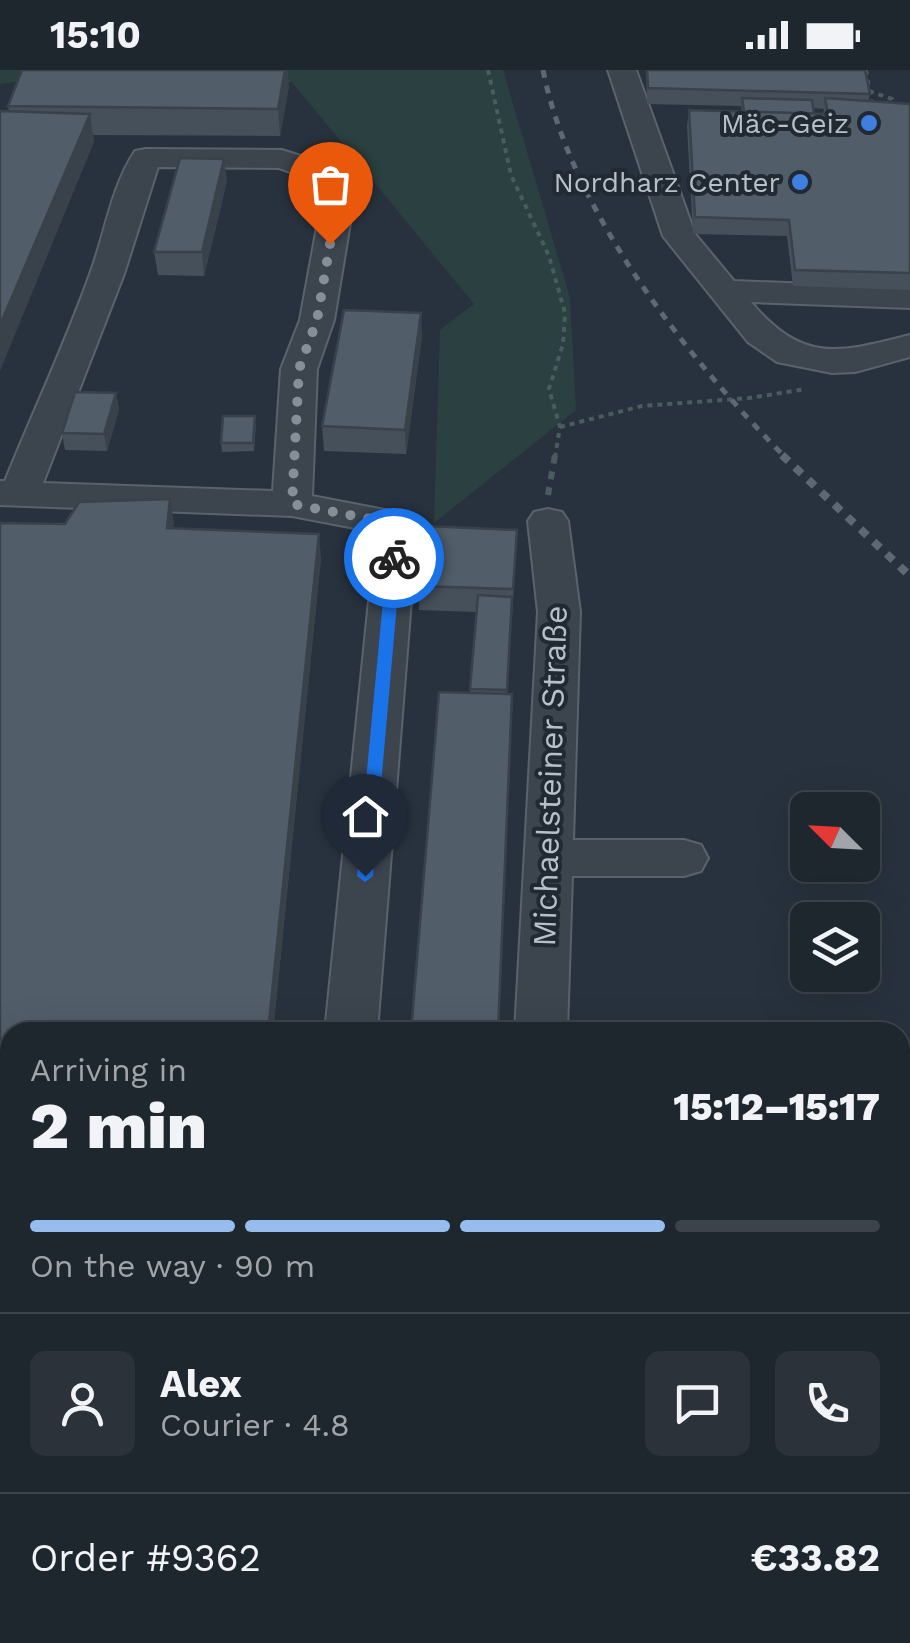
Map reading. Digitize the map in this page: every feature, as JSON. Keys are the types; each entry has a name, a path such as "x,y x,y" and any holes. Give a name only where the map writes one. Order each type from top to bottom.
{"lane":[{"path":"622,70 679,236 746,318 776,347 810,359 855,362 910,346"},
{"path":"292,504 299,369 317,320 337,206 330,176 282,159 146,158 101,290 10,494 292,504 397,524 352,1022"},
{"path":"724,291 910,298"},
{"path":"746,318 910,325"},
{"name":"Michaelsteiner Straße","path":"541,1022 559,612 548,520"},
{"path":"547,858 684,858"}],"path":[{"path":"488,70 494,108 507,142 511,175 549,256 565,312 562,344 549,389 560,427 546,503 548,520"},
{"path":"866,70 874,118"},
{"path":"869,91 892,100 896,116"},
{"path":"560,427 642,406 783,393"}],"green space":[{"path":"0,70 503,70 570,298 576,410 434,523 440,330 474,304 292,82 30,80 0,84"}],"building":[{"path":"22,70 285,70 278,109 8,106"},
{"path":"647,70 865,70 870,94 648,88"},
{"path":"742,98 812,100 814,114 744,112"},
{"name":"Nordharz Center","path":"825,98 910,104 910,273 795,270 789,220 695,217 689,110 828,114"},
{"path":"0,111 90,114 0,325"},
{"path":"180,158 224,159 202,252 154,252"},
{"path":"344,310 421,313 405,430 322,426"},
{"path":"75,392 116,393 104,434 62,433"},
{"path":"223,416 255,416 253,443 221,443"},
{"path":"170,499 167,528 319,534 269,1022 0,1022 0,523 65,524 79,502"},
{"path":"426,526 517,530 513,589 419,586"},
{"path":"478,595 512,597 507,690 470,689"},
{"path":"439,692 512,694 498,1022 412,1022"}],"railway":[{"path":"543,70 557,123 579,175 637,278 709,374 785,457"},
{"path":"782,455 910,576"}],"way so far":[{"path":"330,244 317,320 299,369 292,504 397,524 394,558"}],"place":[{"name":"Mäc-Geiz","path":"869,123"},
{"name":"Nordharz Center","path":"800,182"}],"route":[{"path":"365,876 394,558"}]}
